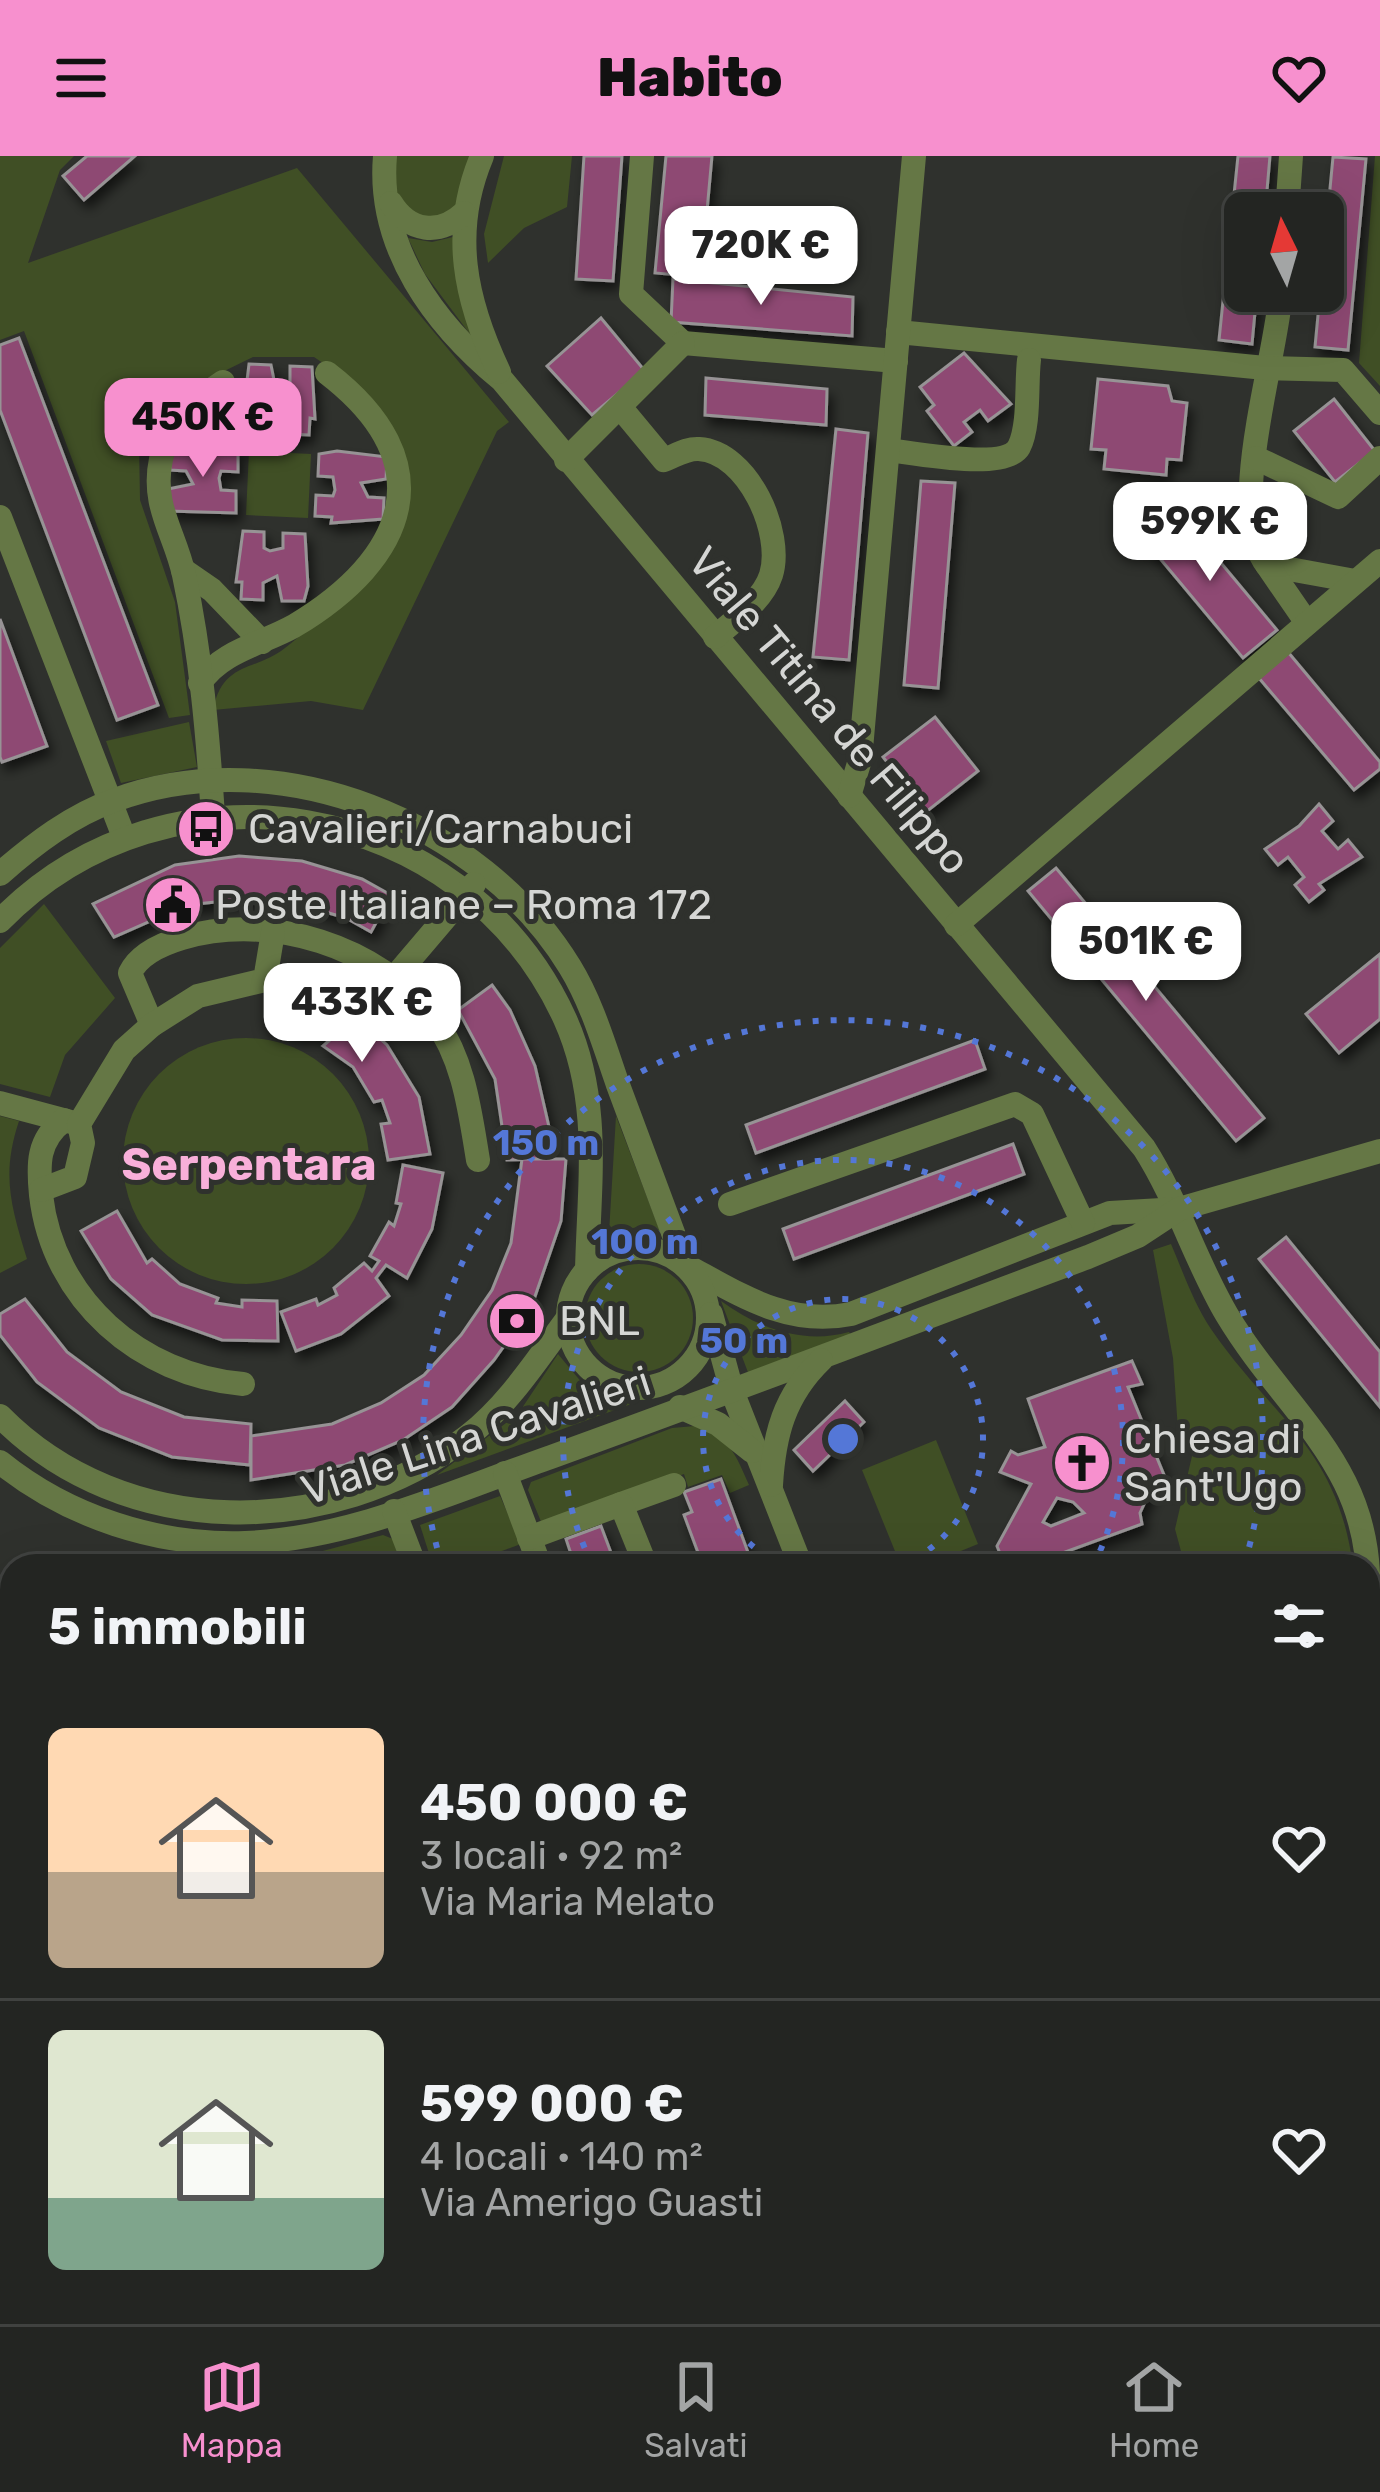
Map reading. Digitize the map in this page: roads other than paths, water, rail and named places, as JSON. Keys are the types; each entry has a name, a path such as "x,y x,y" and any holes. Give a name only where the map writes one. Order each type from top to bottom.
{"street":[{"name":"Viale Titina de Filippo","path":"385,156 385,190 399,244 428,304 460,345 502,380 1137,1139 1179,1209 1234,1326 1337,1461 1373,1554"},
{"name":"Viale Titina de Filippo","path":"482,156 464,213 468,299 502,380"},
{"path":"642,156 631,294 683,343 896,361"},
{"path":"849,796 860,760 914,156"},
{"path":"1288,192 1291,156"},
{"path":"385,190 399,216 420,228 445,226 464,213"},
{"path":"1279,312 1276,342 1265,368 1251,527 1267,566 1306,623"},
{"path":"898,332 1265,368 1342,370 1380,413"},
{"path":"566,460 683,343"},
{"path":"888,450 990,460 1010,456 1022,438 1029,360"},
{"path":"200,683 218,663 304,619 365,573 397,520 398,472 382,428 326,373"},
{"path":"213,816 183,570 160,512 162,457 180,417 224,382"},
{"path":"620,407 664,460 699,449 724,458 769,522 774,557 768,582 716,637"},
{"path":"1256,458 1338,497 1380,458"},
{"path":"0,517 124,836"},
{"path":"956,925 1380,561"},
{"path":"1267,566 1355,580"},
{"path":"183,570 212,590 262,642"},
{"path":"0,874 49,835 111,801 211,781 284,786 358,803 411,823 484,872 550,939 584,994 685,1265 704,1294 732,1390 796,1554"},
{"path":"0,921 61,870 124,836 213,816 283,818 341,829 397,850 464,895 502,928 534,967 574,1042 592,1128 586,1270"},
{"path":"394,978 484,872"},
{"path":"152,1024 129,976 143,956 206,932 273,932 338,948 394,978 445,1036 465,1088 478,1160"},
{"path":"243,1384 165,1364 110,1330 62,1266 40,1190 43,1142 71,1122 124,1050 152,1024 198,995 265,980 273,932"},
{"path":"0,1103 71,1122 83,1143 75,1178 40,1190"},
{"path":"730,1204 1015,1104 1032,1114 1083,1223"},
{"path":"758,1457 729,1431 640,1388 613,1383 589,1368 574,1345 568,1318 573,1292 586,1270 608,1254 634,1248 661,1252 774,1311 838,1316 1083,1223 1130,1209 1179,1209 1380,1151"},
{"name":"Viale Lina Cavalieri","path":"0,1462 52,1497 195,1554 273,1540 394,1511 684,1408 1120,1245 1179,1209"},
{"path":"640,1388 678,1376 696,1357 709,1320 704,1294"},
{"name":"Viale Lina Cavalieri","path":"0,1416 69,1472 141,1502 194,1511 252,1512 332,1499 393,1481 479,1427 568,1318"},
{"path":"771,1488 782,1414 798,1385 826,1356"},
{"path":"505,1473 535,1554"},
{"path":"529,1538 674,1485"},
{"path":"124,1527 141,1502"},
{"path":"621,1504 641,1554"},
{"path":"394,1511 411,1554"}],"place":[{"name":"Cavalieri/Carnabuci","path":"206,829"},
{"name":"Poste Italiane – Roma 172","path":"173,905"},
{"name":"BNL","path":"517,1321"},
{"name":"Chiesa di Sant'Ugo","path":"1082,1463"}],"district":[{"name":"Serpentara","path":"249,1164"}]}
